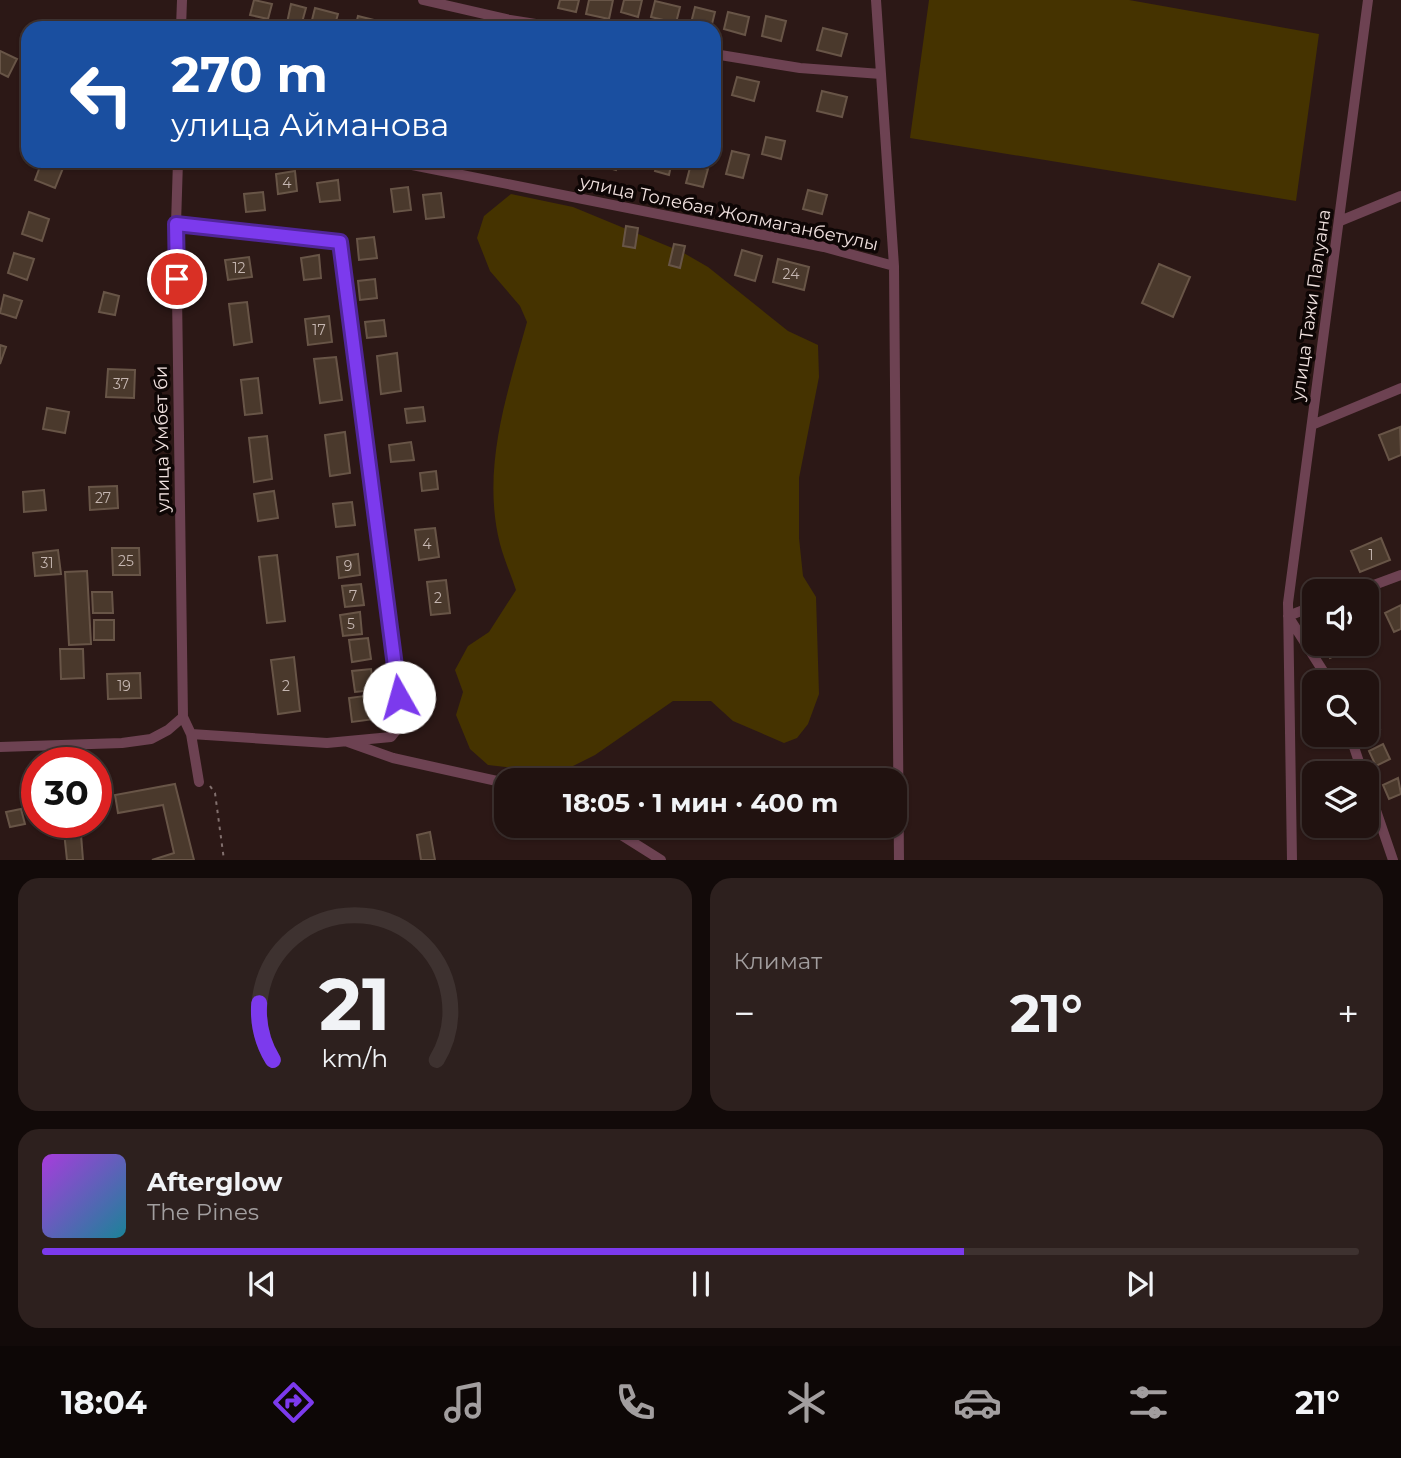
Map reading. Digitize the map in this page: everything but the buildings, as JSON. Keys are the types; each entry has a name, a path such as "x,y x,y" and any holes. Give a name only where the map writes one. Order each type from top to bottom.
{"street":[{"path":"181,21 182,0"},
{"path":"423,0 526,21"},
{"path":"876,0 894,266 899,859"},
{"name":"улица Тажи Палуана","path":"1292,859 1288,603 1368,0"},
{"path":"721,55 800,68 881,74"},
{"name":"улица Умбет би","path":"178,168 176,224 183,717"},
{"name":"улица Толебая Жолмаганбетулы","path":"427,168 824,247 894,266"},
{"path":"1340,221 1401,196"},
{"path":"176,224 340,242 402,723 391,737 327,743 191,734"},
{"path":"1312,425 1401,388"},
{"path":"1379,583 1401,575"},
{"path":"1302,610 1288,615 1322,670"},
{"path":"0,747 121,743 151,739 169,730 183,717 191,734 202,781"},
{"path":"345,742 393,758 494,780"},
{"path":"1379,819 1393,859"},
{"path":"627,838 661,859"}],"path":[{"path":"202,781 215,793 224,859"}],"shaded area":[{"path":"929,0 1129,0 1319,34 1296,201 910,138"},
{"path":"511,194 573,207 682,252 708,267 788,331 818,345 819,377 799,478 799,538 803,576 816,597 819,694 808,724 797,738 784,743 733,721 711,701 673,701 595,755 573,766 515,768 488,765 470,749 456,715 463,692 455,670 468,646 489,632 516,590 500,544 493,488 499,432 527,322 520,306 490,271 477,238 484,216"}],"route":[{"path":"177,279 176,224 340,242 399,697"}]}
